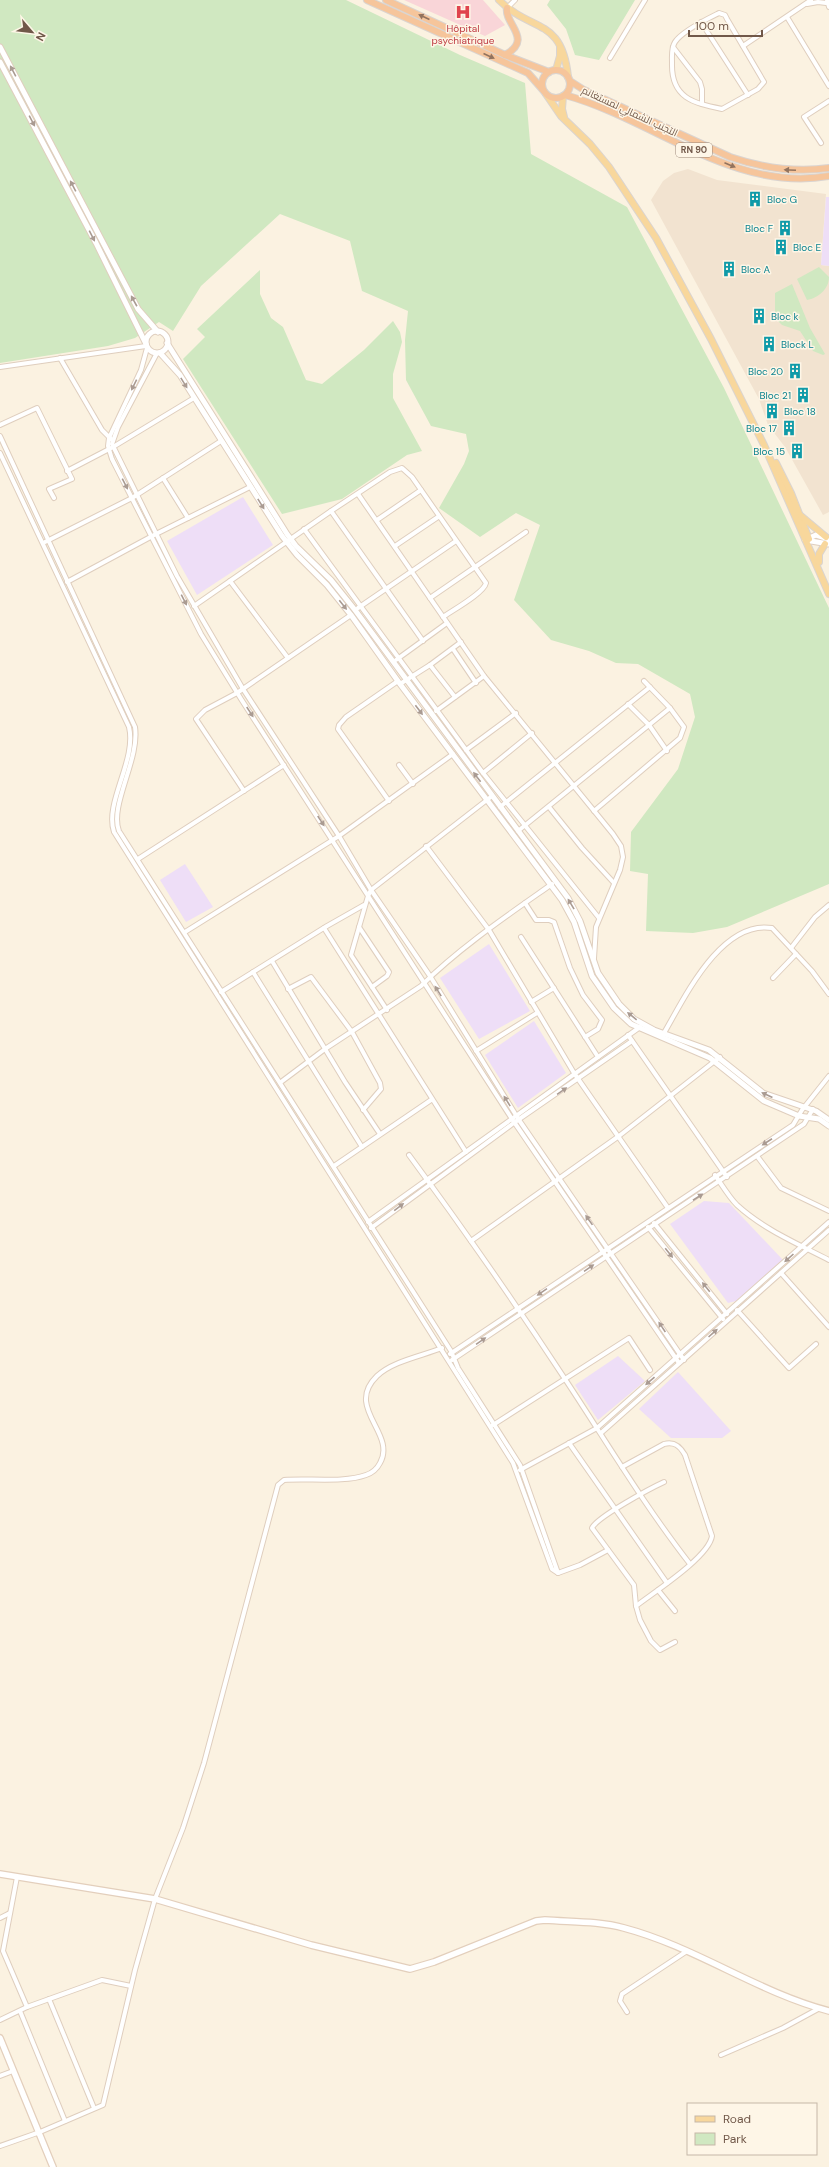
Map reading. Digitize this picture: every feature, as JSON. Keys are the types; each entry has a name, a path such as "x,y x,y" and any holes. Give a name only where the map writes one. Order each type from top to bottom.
{"highway":[{"path":"367,0 528,73 544,92 554,98 564,96 570,89 569,79 563,72 556,70 549,72 544,78 544,92"},
{"path":"386,0 505,54 549,72"},
{"path":"505,54 514,47 517,35 507,14 507,8"},
{"name":"التجنب الشمالي لمستغانم","path":"569,79 584,90 730,157 753,164 782,170 808,171 829,168"},
{"name":"التجنب الشمالي لمستغانم","path":"564,96 599,107 736,168 785,178 829,176"}],"main road":[{"path":"499,0 507,8 546,28 559,42 567,61 569,79"},
{"path":"556,70 560,56 559,42"},
{"path":"544,92 566,122 590,144 609,167 656,238 711,340 764,445 807,539 829,594"},
{"path":"564,96 562,109 566,122"},
{"path":"764,445 773,458 800,516 807,539 829,585"},
{"path":"800,516 827,541 820,550 819,562"},
{"path":"0,1874 155,1899 311,1945 410,1969 420,1968 519,1927 545,1920 608,1925 624,1928 686,1951 765,1988 829,2012"},
{"path":"0,2038 40,2132 53,2167"}],"street":[{"path":"507,8 515,0"},
{"path":"610,58 645,0"},
{"path":"743,46 811,0"},
{"path":"807,4 826,2 829,7"},
{"path":"719,13 725,15 764,82 758,89 725,108 702,104 687,99 675,85 672,68 673,46 679,38 701,22 719,13"},
{"path":"787,17 829,86"},
{"path":"701,22 748,95"},
{"path":"673,46 700,82 702,89 702,104"},
{"path":"0,47 138,309 158,332 166,337 167,343 288,540"},
{"path":"0,62 89,230 147,346 158,353 174,367 250,486 288,540 331,580 399,683 550,885 574,922 588,965 598,986 625,1019 637,1029 705,1055 755,1096 799,1116 820,1119 829,1126"},
{"path":"821,143 804,117 829,101"},
{"path":"158,332 149,335 141,370 111,439 111,448 132,498 201,634 237,693 424,983 516,1119 556,1182 679,1363"},
{"path":"111,439 150,364 158,353 165,349 167,343"},
{"path":"0,367 147,346"},
{"path":"60,358 102,430 111,439"},
{"path":"67,471 111,448 194,398"},
{"path":"0,425 37,408 72,479 50,489 54,498"},
{"path":"0,436 47,541 135,727 135,748 116,821 119,831 223,991 452,1352 454,1359 522,1470 558,1573"},
{"path":"42,543 132,498 136,494 221,441"},
{"path":"111,448 194,606 243,689 339,836 371,890 430,976 516,1119 608,1247 684,1360"},
{"path":"0,453 129,727 130,747 112,816 114,832 368,1230 517,1472 552,1569 558,1573"},
{"path":"194,606 304,529 399,468 406,471 421,490 438,517 486,583 484,587 443,617"},
{"path":"163,478 188,518"},
{"path":"67,582 152,536 250,486"},
{"path":"377,520 421,490"},
{"path":"358,494 484,676 516,713 620,846 622,857 614,883 599,918 594,942 596,967"},
{"path":"331,511 423,641"},
{"path":"395,546 438,517"},
{"path":"304,529 360,607 395,661 406,681 556,881 580,921 596,967 604,983 619,1004 643,1024 709,1050 720,1057 763,1093 813,1109 829,1120"},
{"path":"430,598 526,532"},
{"path":"807,539 816,535 827,541"},
{"path":"807,539 827,541"},
{"path":"244,791 196,718 205,710 243,689 353,613 386,588 456,541"},
{"path":"230,580 288,658"},
{"path":"353,613 411,677 482,773 599,918"},
{"path":"395,661 447,623"},
{"path":"389,801 338,729 339,724 346,717 399,683 406,681 461,642"},
{"path":"453,649 476,683"},
{"path":"430,665 455,696"},
{"path":"436,711 484,676"},
{"path":"594,811 680,738 684,727 670,708 644,681"},
{"path":"500,807 650,687"},
{"path":"628,704 649,725 667,750"},
{"path":"518,831 574,788 670,708"},
{"path":"466,750 516,713"},
{"path":"482,773 532,733"},
{"path":"185,932 339,836 453,754"},
{"path":"138,859 284,765"},
{"path":"399,765 413,784"},
{"path":"387,1010 351,955 364,905 368,896 371,890 492,796"},
{"path":"549,807 582,848 614,883"},
{"path":"426,846 489,930 574,1073 668,1208"},
{"path":"280,1082 326,1049 387,1010 424,983 430,976 489,930 556,881"},
{"path":"525,903 536,920 549,920 555,924 570,968 583,995 601,1018 601,1023 598,1029 585,1037"},
{"path":"217,995 324,928 364,905"},
{"path":"790,948 815,917 829,905"},
{"path":"359,927 389,972 387,976 372,987"},
{"path":"664,1033 694,980 715,953 748,931 770,927 796,954 829,994"},
{"path":"324,928 431,1100 466,1152"},
{"path":"521,937 598,1057"},
{"path":"773,978 796,954"},
{"path":"272,961 288,989 380,1134"},
{"path":"253,972 362,1146"},
{"path":"288,989 311,977 352,1032 382,1089 364,1110"},
{"path":"531,1002 554,988"},
{"path":"476,1051 537,1013"},
{"path":"364,1224 429,1182 516,1119 574,1073 643,1024"},
{"path":"628,1035 727,1177"},
{"path":"368,1230 466,1152 578,1079 632,1041"},
{"path":"470,1241 556,1182 619,1136 671,1097 720,1057"},
{"path":"446,1356 668,1208 722,1170 791,1126 799,1116 804,1106 828,1078"},
{"path":"326,1165 332,1164 362,1146 431,1100"},
{"path":"449,1362 720,1182 804,1124 810,1117 813,1109"},
{"path":"409,1155 518,1308 565,1378 639,1495 690,1564"},
{"path":"757,1156 781,1188 829,1211"},
{"path":"715,1176 736,1204 748,1214 764,1225 829,1260"},
{"path":"651,1219 730,1318"},
{"path":"517,1472 597,1428 829,1222"},
{"path":"645,1223 725,1322"},
{"path":"600,1433 829,1230"},
{"path":"781,1273 829,1327"},
{"path":"734,1307 789,1368 816,1344"},
{"path":"489,1428 629,1338 650,1370"},
{"path":"0,2146 40,2132 103,2105 131,1986 155,1899 183,1828 204,1763 278,1485 284,1480 366,1475 378,1467 382,1460 384,1447 368,1414 366,1402 368,1389 378,1375 387,1369 442,1348"},
{"path":"569,1443 667,1582"},
{"path":"622,1467 669,1443 675,1444 682,1449 712,1536 707,1548 690,1564 636,1606"},
{"path":"664,1482 615,1510 600,1520 592,1528 634,1585 636,1606 640,1620 657,1648 662,1650 675,1642"},
{"path":"558,1573 580,1565 608,1550"},
{"path":"658,1590 675,1611"},
{"path":"17,1877 3,1951 27,2008"},
{"path":"0,1918 10,1913"},
{"path":"627,2012 620,2001 622,1994 686,1951"},
{"path":"0,2020 49,1999 102,1980 131,1986"},
{"path":"49,1999 94,2108"},
{"path":"721,2055 782,2028 818,2009"},
{"path":"20,2011 65,2121"},
{"path":"0,2076 13,2071"}],"shaded area":[{"name":"Hôpital psychiatrique","path":"404,0 483,0 505,25 485,36"},
{"path":"688,169 717,180 826,194 821,265 829,266 829,512 823,515 785,447 768,425 759,399 651,200 663,181 674,173"},
{"path":"826,197 829,197 829,266 821,265"},
{"path":"243,497 273,545 197,595 167,541"},
{"path":"185,864 213,907 186,922 160,880"},
{"path":"489,944 530,1011 479,1039 440,978"},
{"path":"534,1021 566,1073 518,1108 485,1055"},
{"path":"704,1201 729,1203 783,1260 736,1301 728,1303 670,1224"},
{"path":"618,1356 645,1381 598,1420 575,1385"},
{"path":"678,1372 731,1431 722,1438 671,1438 639,1409"}],"green space":[{"path":"0,0 346,0 460,55 525,83 531,154 627,207 724,388 829,608 829,884 727,927 693,933 646,931 648,874 630,871 631,832 678,769 695,717 690,694 638,664 616,663 589,651 551,640 514,600 540,525 516,513 480,537 439,508 464,464 469,451 466,434 431,426 406,380 405,340 408,311 362,291 350,241 280,214 201,286 173,331 159,322 135,338 108,346 0,363"},
{"path":"550,0 635,0 599,60 575,55 566,29 547,5"},
{"path":"819,267 829,277 829,281 825,289 819,295 807,300 797,279"},
{"path":"260,270 260,294 271,318 283,327 306,380 322,384 364,350 393,321 400,332 402,342 393,374 393,398 422,451 407,455 342,499 282,514 183,359 205,337 197,329"},
{"path":"792,284 810,328 825,354 823,355 813,351 800,331 782,325 778,321 775,312 775,293"}],"place":[{"name":"Hôpital psychiatrique","path":"463,12"},
{"name":"Bloc G","path":"755,199"},
{"name":"Bloc F","path":"785,228"},
{"name":"Bloc E","path":"781,247"},
{"name":"Bloc A","path":"729,269"},
{"name":"Bloc k","path":"759,316"},
{"name":"Block L","path":"769,344"},
{"name":"Bloc 20","path":"795,371"},
{"name":"Bloc 21","path":"803,395"},
{"name":"Bloc 18","path":"772,411"},
{"name":"Bloc 17","path":"789,428"},
{"name":"Bloc 15","path":"797,451"}]}
